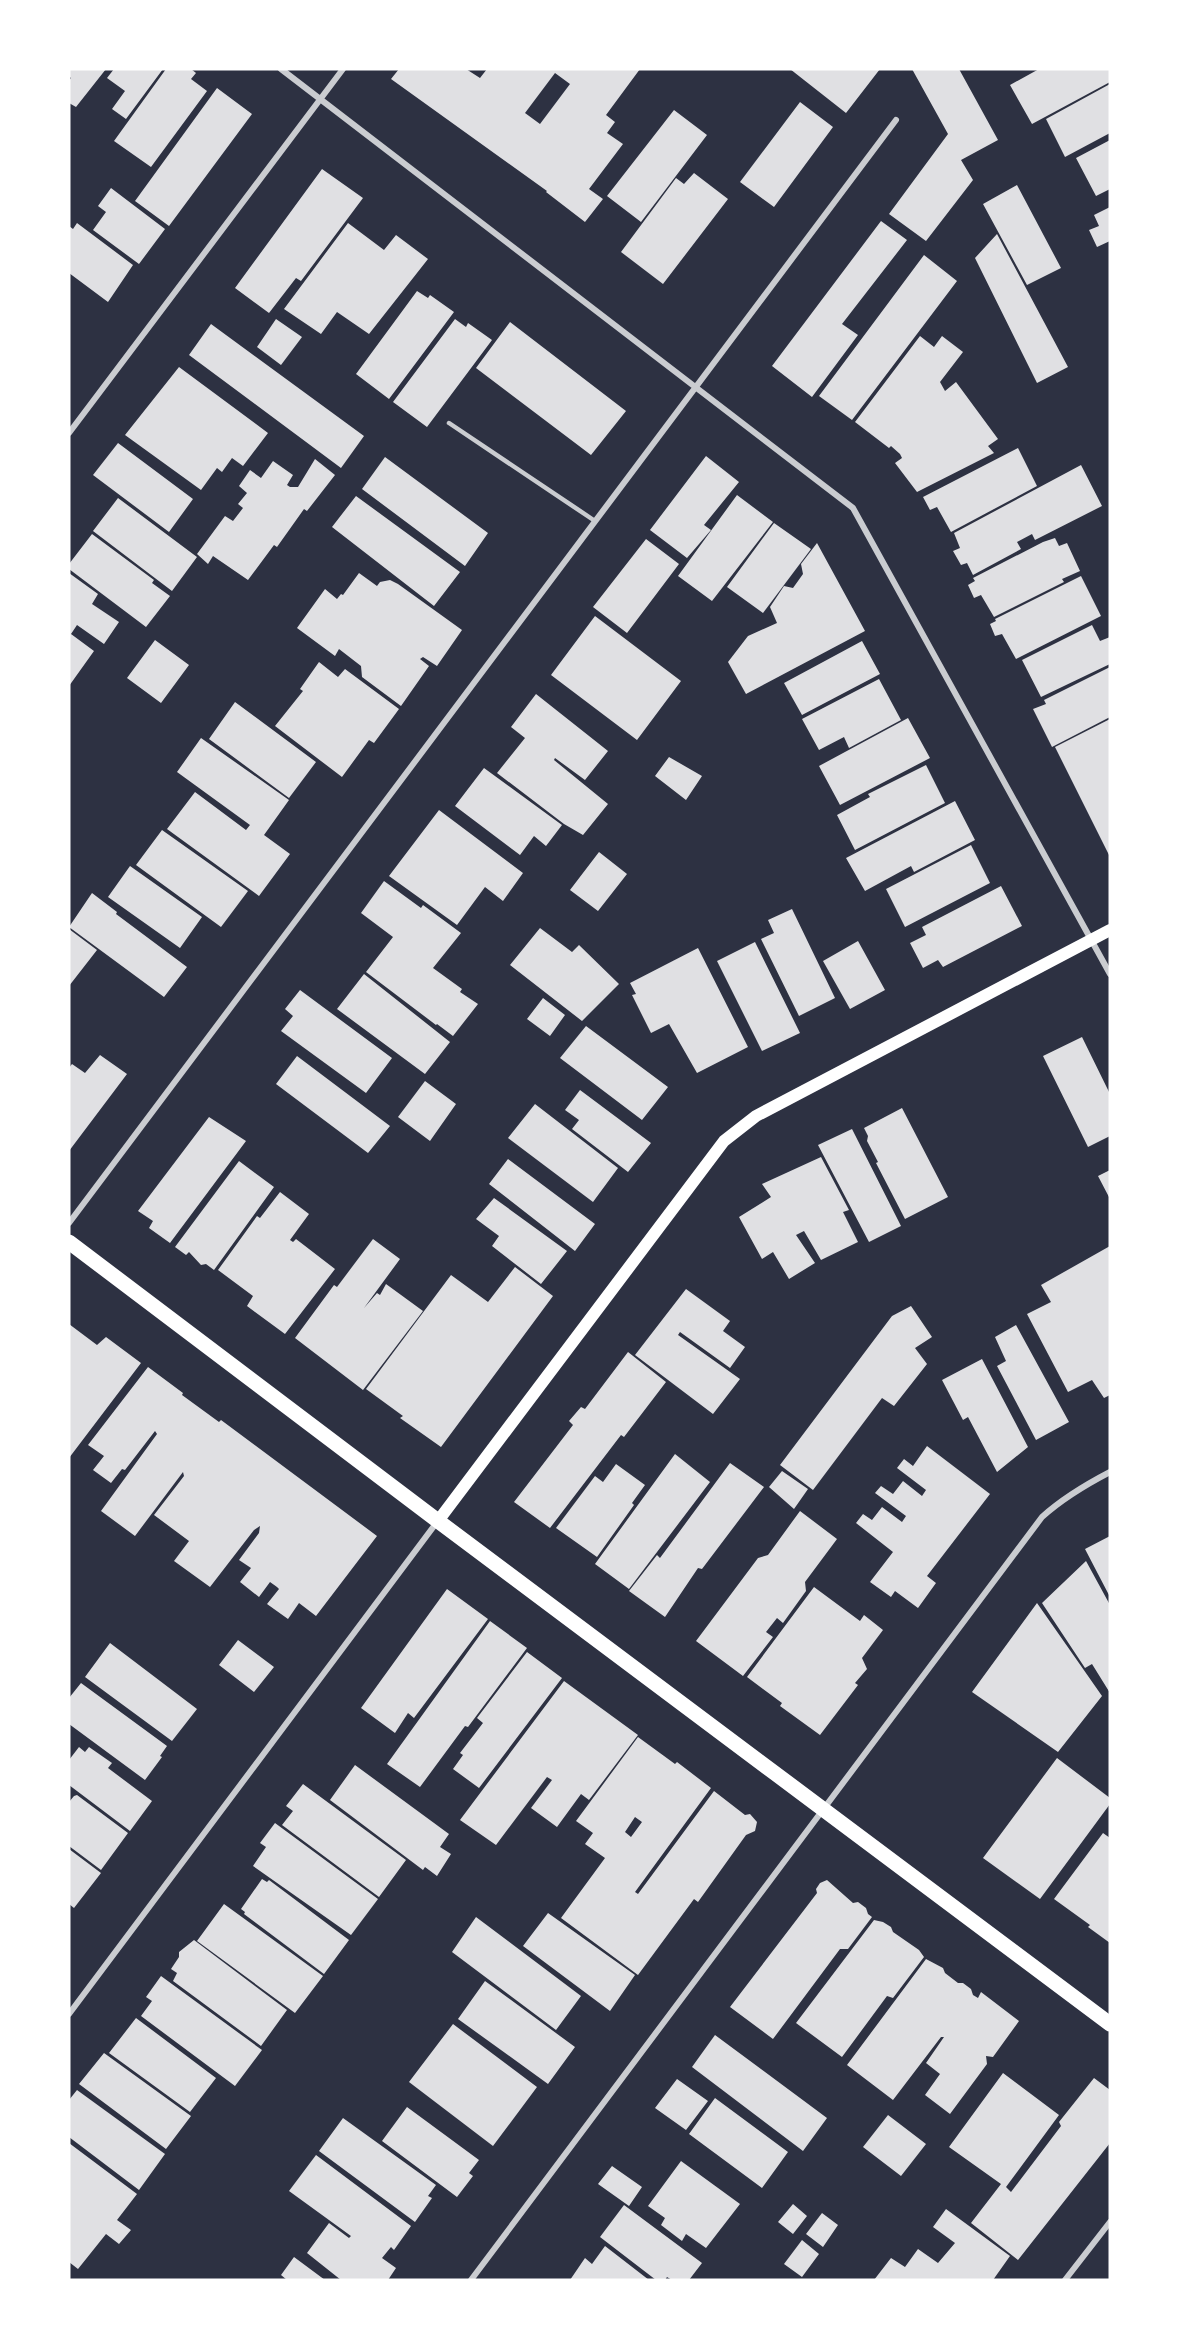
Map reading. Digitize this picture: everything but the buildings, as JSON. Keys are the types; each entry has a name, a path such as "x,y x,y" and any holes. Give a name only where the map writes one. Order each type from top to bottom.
{"main road":[{"path":"438,1521 724,1141 756,1116 1110,930"},
{"path":"69,1242 1110,2024"}],"street":[{"path":"281,69 853,508 1110,975"},
{"path":"69,434 343,69"},
{"path":"69,1223 896,120"},
{"path":"471,2280 1042,1517 1078,1489 1110,1472"},
{"path":"69,2014 438,1521"},
{"path":"1065,2280 1110,2222"}],"lane":[{"path":"449,423 595,521"}]}
